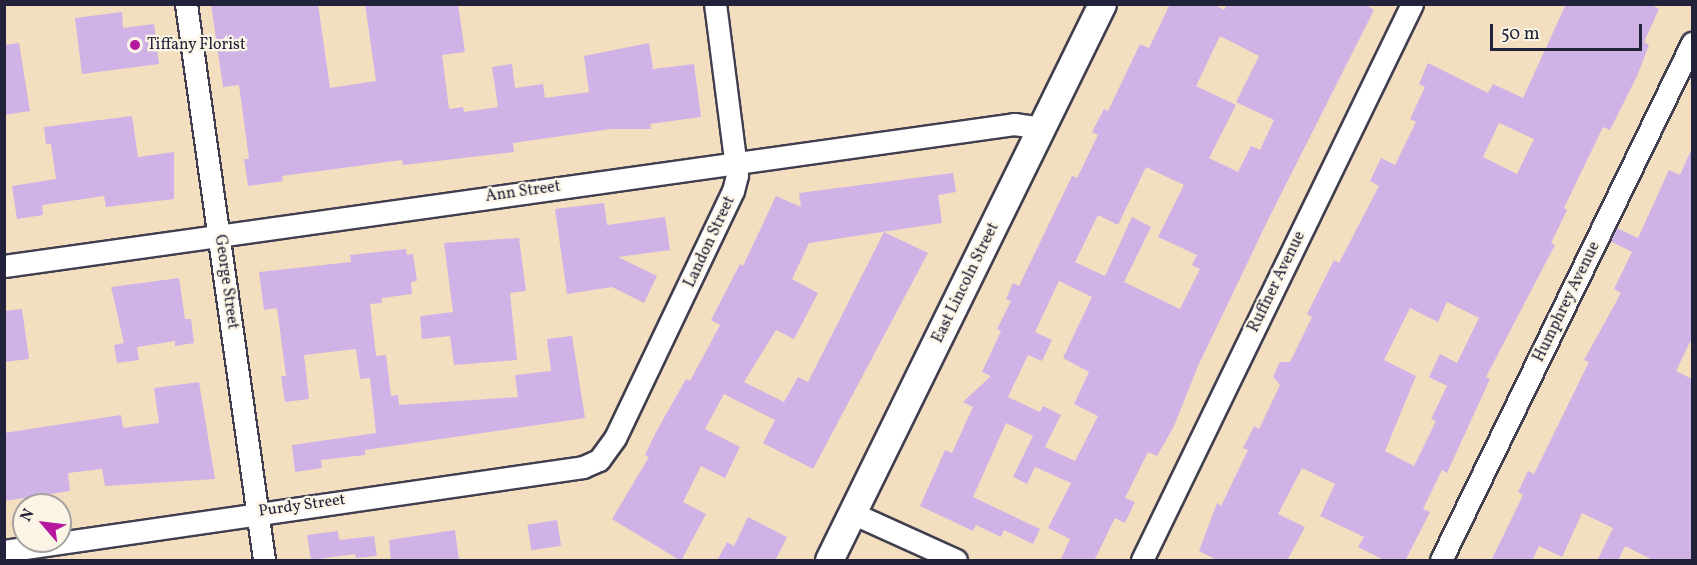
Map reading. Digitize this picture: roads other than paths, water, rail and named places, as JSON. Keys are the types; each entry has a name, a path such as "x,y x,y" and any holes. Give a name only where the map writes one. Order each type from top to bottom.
{"street":[{"name":"George Street","path":"186,4 264,561"},
{"name":"Landon Street","path":"599,460 615,438 723,216 735,182 735,162 715,4"},
{"name":"East Lincoln Street","path":"829,561 1102,4"},
{"name":"Ruffner Avenue","path":"1142,561 1412,4"},
{"name":"Humphrey Avenue","path":"1441,561 1692,43"},
{"name":"Ann Street","path":"4,266 1014,124 1042,128"},
{"name":"Purdy Street","path":"4,551 257,512 583,467 599,460"},
{"path":"852,513 956,561"}],"place":[{"name":"Tiffany Florist","path":"135,45"}]}
